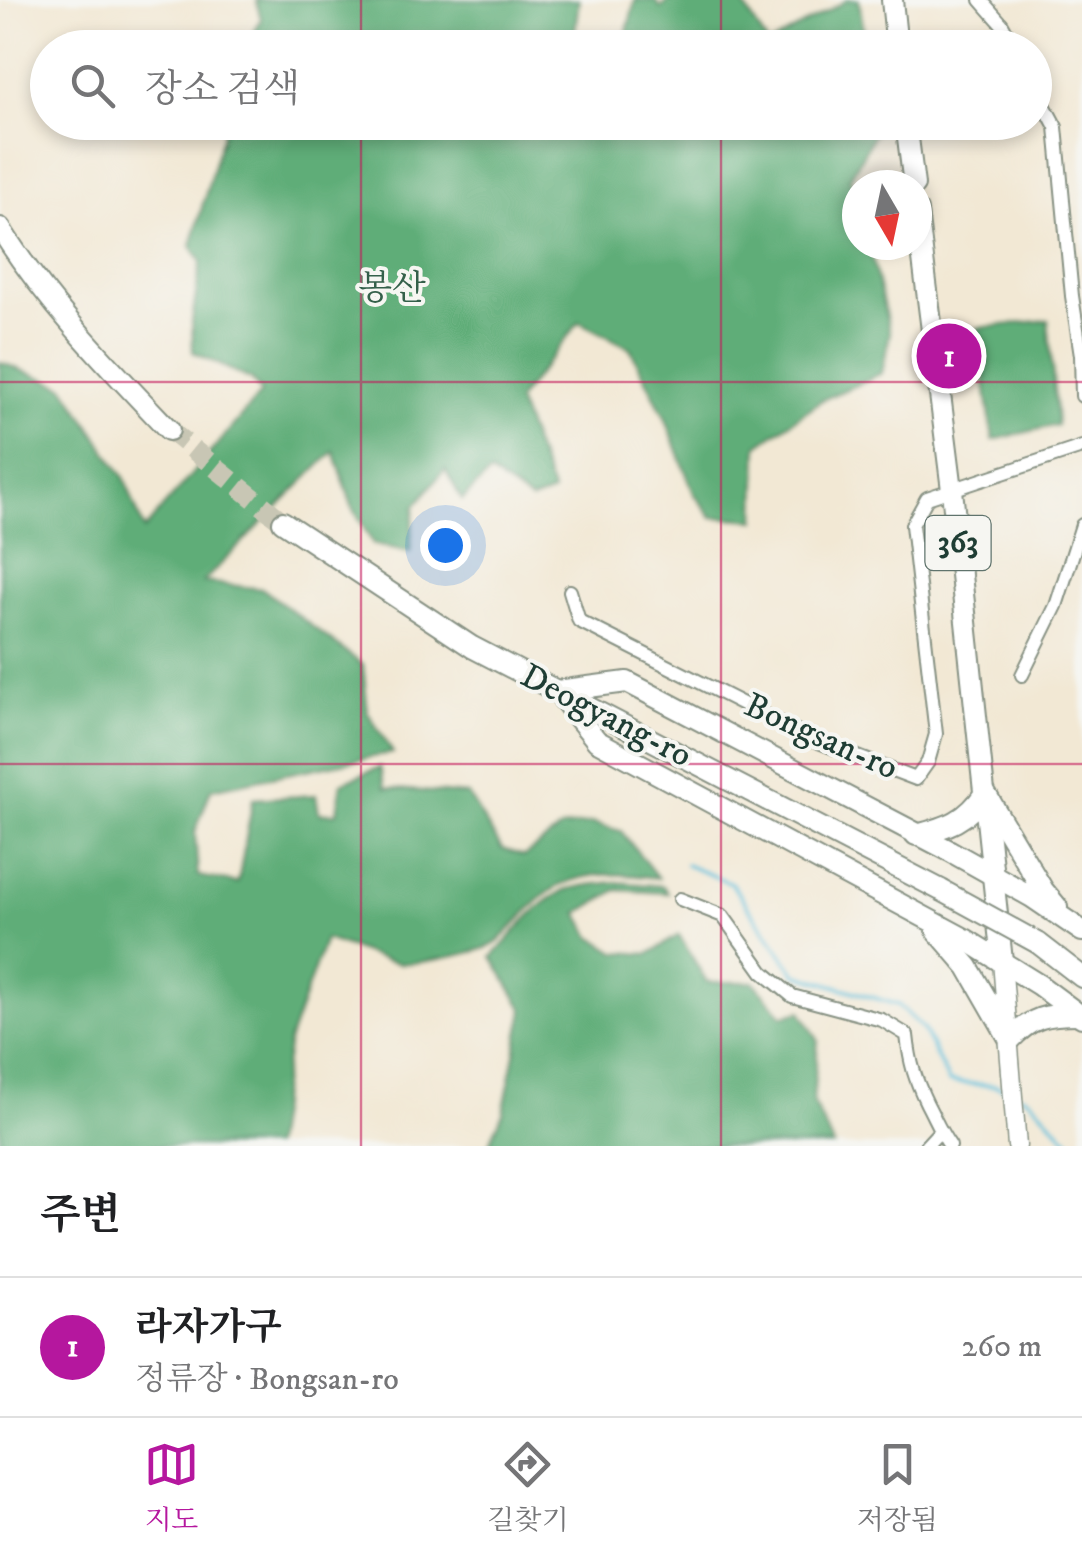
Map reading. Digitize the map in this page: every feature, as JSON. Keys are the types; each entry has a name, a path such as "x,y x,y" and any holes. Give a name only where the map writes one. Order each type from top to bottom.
{"main road":[{"path":"892,0 895,30"},
{"path":"908,140 912,170"},
{"path":"0,228 21,262 83,340 169,430"},
{"name":"363","path":"923,260 985,792 1017,1146"},
{"name":"Deogyang-ro","path":"283,522 472,647 941,890 1038,943 1082,977"},
{"path":"557,691 627,682 993,876 1075,926"},
{"path":"557,691 597,741 1002,960 1080,1015"},
{"path":"916,835 940,829 973,812 985,792 1043,890 1075,926"},
{"path":"918,915 962,959 1010,1040 1022,1026 1038,1018 1080,1015"}],"street":[{"path":"981,0 1005,30"},
{"path":"1052,120 1077,295 1082,396"},
{"name":"Bongsan-ro","path":"570,590 578,621 816,741 916,778 928,762 936,734 912,526 926,498 1082,447"},
{"path":"1022,674 1056,606 1082,525"},
{"path":"680,898 723,916 762,972 792,996 882,1020 907,1036 918,1088 950,1146"},
{"path":"926,1146 939,1132"}],"green space":[{"path":"256,0 579,0 575,30 256,30 261,19"},
{"path":"635,0 655,0 661,8 669,0 741,0 759,30 627,30"},
{"path":"847,0 859,0 863,30 794,30"},
{"name":"봉산","path":"221,140 871,140 854,170 842,170 842,260 873,260 890,333 882,373 822,400 758,445 756,520 712,517 694,494 665,417 630,348 579,322 517,401 553,493 531,501 490,473 462,500 445,469 415,506 410,552 373,544 352,506 334,451 203,582 263,589 363,665 368,713 393,753 211,789 195,832 198,876 238,883 253,799 316,795 319,813 337,813 341,783 380,767 385,788 468,795 502,849 524,856 562,828 592,823 621,831 658,878 607,874 571,881 542,898 496,943 449,957 399,963 325,939 289,1039 273,1146 0,1146 0,362 64,386 125,479 144,530 261,393 252,380 193,352 192,321 201,261 191,246"},
{"path":"1048,320 1057,425 993,440 977,328"},
{"path":"616,882 663,886 668,893 617,890 578,913 592,937 616,952 649,954 679,935 707,982 754,982 783,1016 801,1011 818,1040 813,1102 834,1146 488,1146 503,1113 524,1010 492,957 527,919 558,894 581,886"}],"waterway":[{"path":"686,865 731,883 796,974 898,1005 923,1029 949,1082 1007,1090"},
{"path":"1021,1095 1031,1100 1074,1146"}],"tunnel":[{"path":"169,430 283,522"}],"place":[{"name":"라자가구","path":"949,356"}]}
